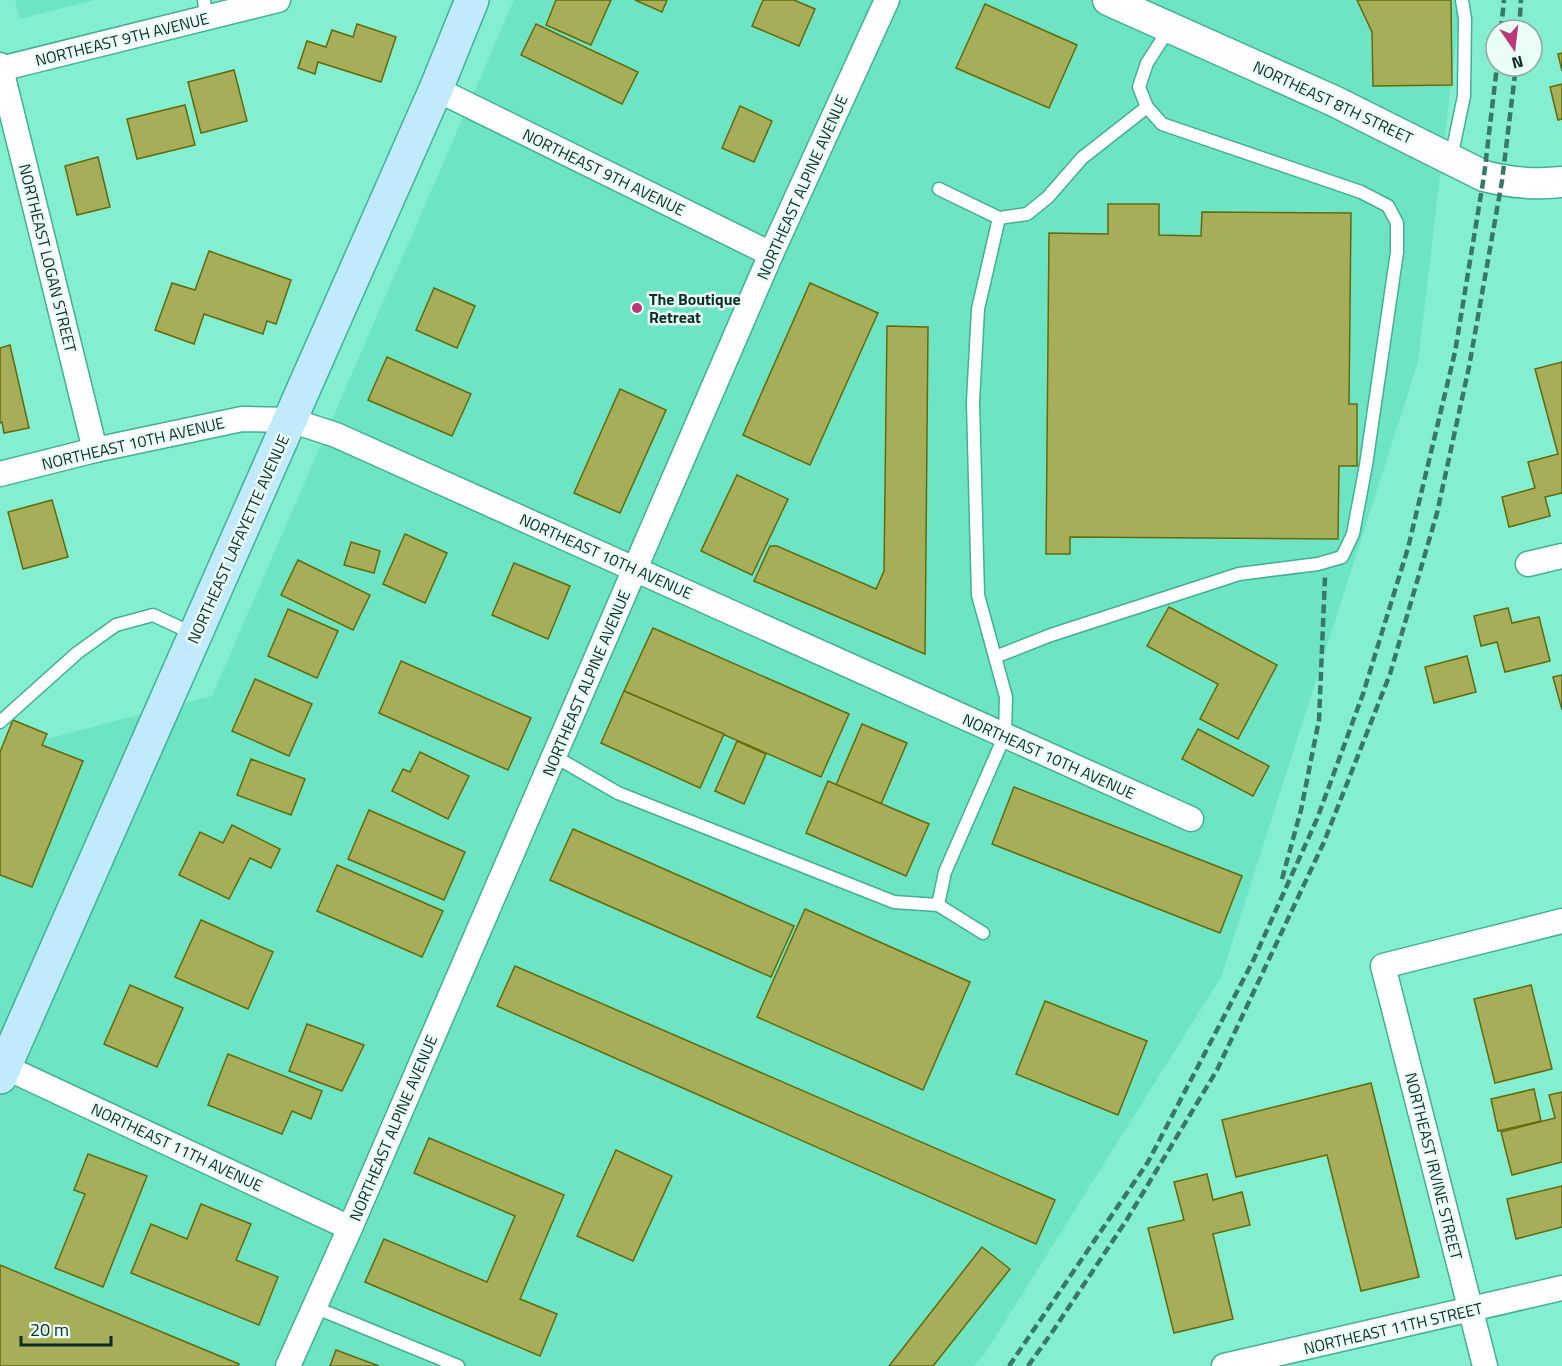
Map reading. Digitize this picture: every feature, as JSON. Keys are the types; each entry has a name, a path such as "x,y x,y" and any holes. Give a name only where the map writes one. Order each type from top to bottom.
{"main road":[{"name":"NORTHEAST LAFAYETTE AVENUE","path":"2,1072 436,89 472,0"}],"street":[{"name":"NORTHEAST 9TH AVENUE","path":"0,68 205,9 278,0"},
{"name":"NORTHEAST ALPINE AVENUE","path":"288,1366 350,1228 771,254 887,0"},
{"name":"NORTHEAST 8TH STREET","path":"1108,0 1334,101 1484,176 1509,183 1540,185 1562,182"},
{"name":"NORTHEAST LOGAN STREET","path":"0,68 95,450"},
{"name":"NORTHEAST 9TH AVENUE","path":"436,89 771,254"},
{"name":"NORTHEAST 10TH AVENUE","path":"0,474 95,450 242,419 290,420 336,435 1191,819"},
{"path":"1528,564 1562,556"},
{"name":"NORTHEAST IRVINE STREET","path":"1485,1366 1383,966 1562,921"},
{"name":"NORTHEAST 11TH AVENUE","path":"2,1072 350,1228"},
{"name":"NORTHEAST 11TH STREET","path":"1224,1366 1471,1311 1562,1288"}],"lane":[{"path":"1450,159 1464,96 1465,19 1462,0"},
{"path":"995,657 1051,635 1239,574 1318,564 1342,556 1353,534 1366,465 1397,252 1397,224 1388,206 1361,192 1162,124 1148,106 1139,87 1147,63 1170,28"},
{"path":"939,189 999,218 1027,214 1048,197 1082,158 1148,106"},
{"path":"938,905 945,872 1005,735 1006,698 978,596 973,402 978,309 999,218"},
{"path":"0,722 77,653 116,625 153,615 195,635"},
{"path":"554,756 618,793 894,902 938,905 983,933"},
{"path":"314,1307 459,1366"}],"shaded area":[{"path":"15,0 95,0 20,19"},
{"path":"514,0 1461,0 1418,362 1221,977 984,1355 974,1366 0,1366 0,751 212,696"}],"building":[{"path":"556,0 611,0 591,45 546,25"},
{"path":"635,0 667,0 662,12"},
{"path":"763,0 794,0 815,9 799,46 752,26"},
{"path":"1357,0 1451,0 1452,85 1373,86 1372,32"},
{"path":"985,4 1077,45 1049,108 956,68"},
{"path":"357,24 396,37 381,82 318,62 315,74 298,68 307,41 326,47 332,30 353,37"},
{"path":"536,24 638,72 622,104 521,55"},
{"path":"1562,53 1562,71 1558,54"},
{"path":"234,70 247,121 201,133 188,82"},
{"path":"1562,84 1562,119 1558,120 1550,87"},
{"path":"185,105 195,145 137,159 127,119"},
{"path":"740,106 772,121 754,162 722,148"},
{"path":"98,157 110,207 77,215 65,166"},
{"path":"1108,204 1159,204 1159,235 1201,236 1202,212 1351,213 1349,404 1357,404 1357,466 1339,466 1338,539 1070,537 1070,554 1046,554 1049,233 1108,234"},
{"path":"209,251 291,280 276,324 267,321 263,334 204,314 194,344 155,330 172,283 195,290"},
{"path":"810,283 878,313 810,465 743,435"},
{"path":"434,288 475,306 457,348 416,330"},
{"path":"887,326 928,327 925,654 754,581 770,546 777,546 876,589 884,571"},
{"path":"10,345 29,428 4,433 2,422 0,423 0,348"},
{"path":"387,357 471,394 452,436 368,400"},
{"path":"1562,362 1562,493 1545,497 1550,516 1509,527 1502,497 1535,488 1528,462 1558,454 1535,369"},
{"path":"620,389 666,410 620,513 574,493"},
{"path":"737,475 788,499 752,575 701,551"},
{"path":"52,500 68,557 23,569 8,512"},
{"path":"405,534 447,553 425,603 383,584"},
{"path":"351,542 380,551 374,573 344,565"},
{"path":"298,560 370,595 353,630 281,595"},
{"path":"514,563 570,586 548,639 492,615"},
{"path":"1169,607 1277,665 1238,739 1200,719 1218,684 1147,646"},
{"path":"1508,608 1512,623 1539,617 1550,661 1505,672 1497,642 1481,646 1474,616"},
{"path":"288,609 338,631 317,678 268,656"},
{"path":"653,628 849,714 821,777 624,691"},
{"path":"1467,656 1476,692 1434,703 1425,667"},
{"path":"401,661 531,718 508,770 379,713"},
{"path":"1562,675 1562,710 1553,677"},
{"path":"255,679 312,704 289,756 232,731"},
{"path":"624,691 724,734 700,788 601,743"},
{"path":"13,720 47,734 42,745 83,761 32,887 0,875 0,752"},
{"path":"862,724 907,743 881,804 836,785"},
{"path":"1198,729 1269,766 1253,796 1182,759"},
{"path":"737,741 766,754 744,804 715,791"},
{"path":"420,752 469,776 448,819 392,791 403,769 410,772"},
{"path":"251,759 305,779 291,815 237,795"},
{"path":"828,781 929,824 906,876 806,833"},
{"path":"1014,787 1242,876 1220,933 992,844"},
{"path":"369,810 465,852 444,900 348,859"},
{"path":"232,825 280,849 271,868 250,858 229,899 179,875 200,832 223,843"},
{"path":"573,829 794,926 771,977 550,880"},
{"path":"337,865 443,911 422,957 317,911"},
{"path":"805,909 970,982 923,1090 757,1017"},
{"path":"201,920 273,952 248,1009 175,977"},
{"path":"515,966 1055,1200 1036,1244 497,1006"},
{"path":"130,985 183,1008 157,1067 104,1044"},
{"path":"1531,985 1552,1069 1495,1083 1474,999"},
{"path":"1045,1001 1147,1041 1118,1115 1016,1074"},
{"path":"307,1024 364,1045 342,1091 289,1071"},
{"path":"228,1054 322,1091 311,1119 292,1111 282,1134 208,1105"},
{"path":"1371,1083 1419,1277 1361,1291 1327,1155 1236,1177 1222,1120"},
{"path":"1534,1089 1541,1121 1498,1131 1491,1099"},
{"path":"1562,1092 1562,1162 1512,1175 1501,1132 1555,1118 1549,1095"},
{"path":"429,1138 564,1195 520,1299 557,1314 540,1356 365,1282 384,1239 487,1282 515,1216 414,1173"},
{"path":"616,1150 672,1176 633,1261 577,1236"},
{"path":"88,1154 147,1176 103,1287 55,1268 85,1194 74,1190"},
{"path":"1207,1174 1213,1200 1242,1192 1250,1225 1213,1234 1233,1319 1174,1333 1148,1228 1184,1220 1174,1182"},
{"path":"1562,1186 1562,1227 1516,1239 1507,1199"},
{"path":"201,1204 251,1224 236,1260 278,1277 259,1325 131,1273 151,1224 187,1239"},
{"path":"982,1247 1010,1269 933,1366 889,1366"},
{"path":"0,1265 239,1364 238,1366 0,1366"},
{"path":"336,1350 379,1366 330,1366"}],"railway":[{"path":"1502,18 1504,0"},
{"path":"1520,18 1521,0"},
{"path":"1009,1366 1148,1162 1253,961 1317,819 1363,694 1408,548 1455,352 1484,176 1496,78"},
{"path":"1028,1366 1126,1221 1217,1070 1324,842 1390,674 1437,513 1469,367 1502,181 1515,78"},
{"path":"1282,879 1301,810 1319,720 1325,577"}],"place":[{"name":"The Boutique Retreat","path":"637,308"}]}
